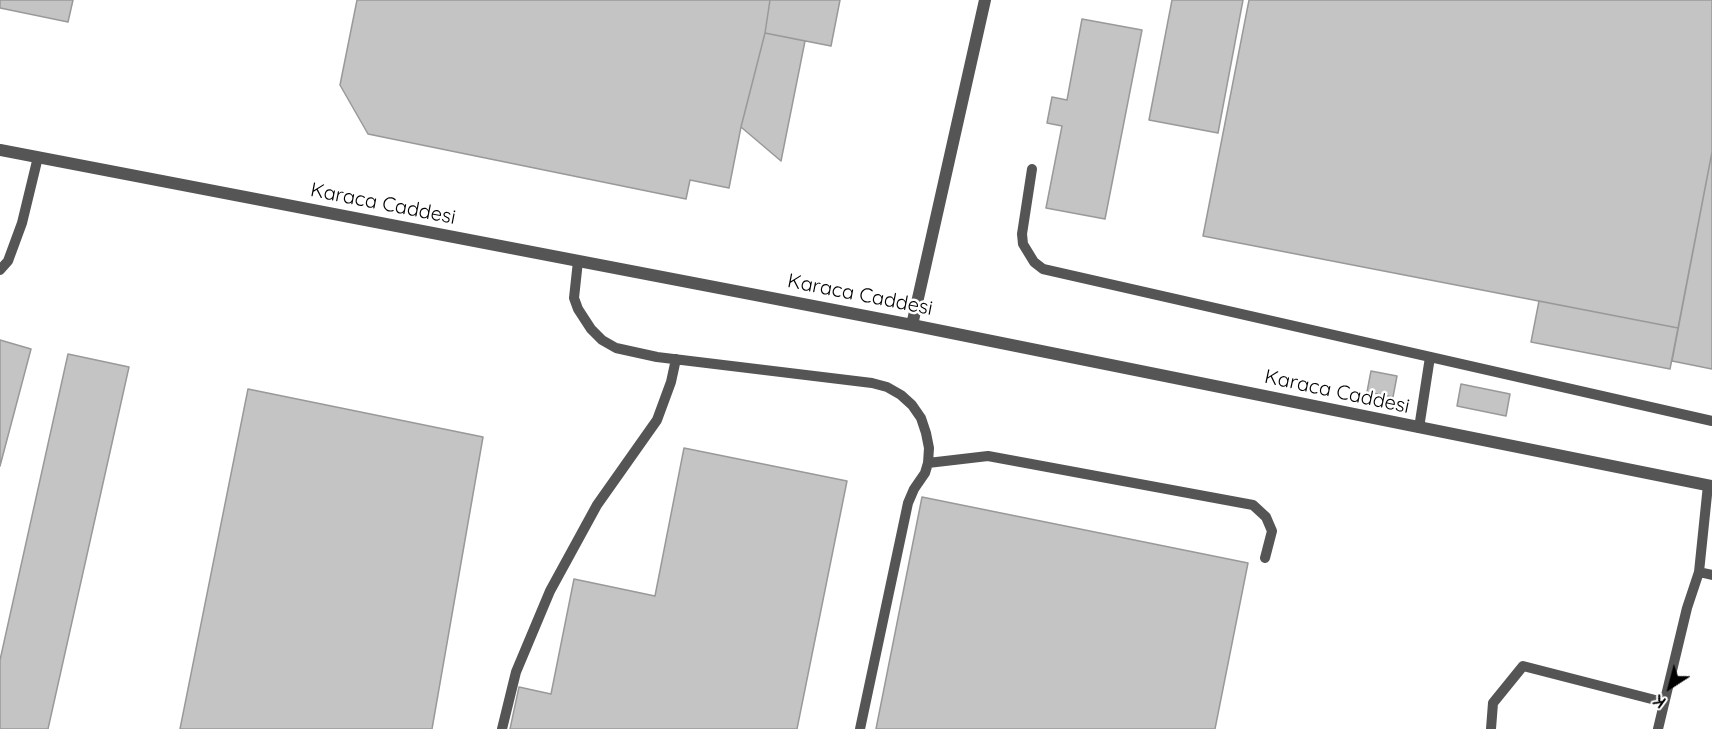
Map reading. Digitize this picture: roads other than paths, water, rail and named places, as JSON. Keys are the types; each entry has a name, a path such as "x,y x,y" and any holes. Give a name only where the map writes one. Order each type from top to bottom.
{"street":[{"path":"912,325 985,0"},
{"name":"Karaca Caddesi","path":"0,150 912,325 1710,486"}],"lane":[{"path":"0,270 8,261 22,223 38,157"},
{"path":"1032,169 1022,234 1023,244 1034,262 1043,269 1712,420"},
{"path":"578,261 573,298 591,329 602,340 616,348 676,359 872,383 887,387 901,395 921,418 927,433 928,463 908,503 860,729"},
{"path":"1419,428 1430,357"},
{"path":"502,729 516,672 550,591 597,505 657,420 671,382 676,359"},
{"path":"928,463 988,456 1253,505 1266,517 1272,531 1265,558"},
{"path":"1658,729 1687,608 1699,572 1710,486"},
{"path":"1699,572 1712,575"},
{"path":"1491,729 1493,703 1523,666 1663,702"}]}
